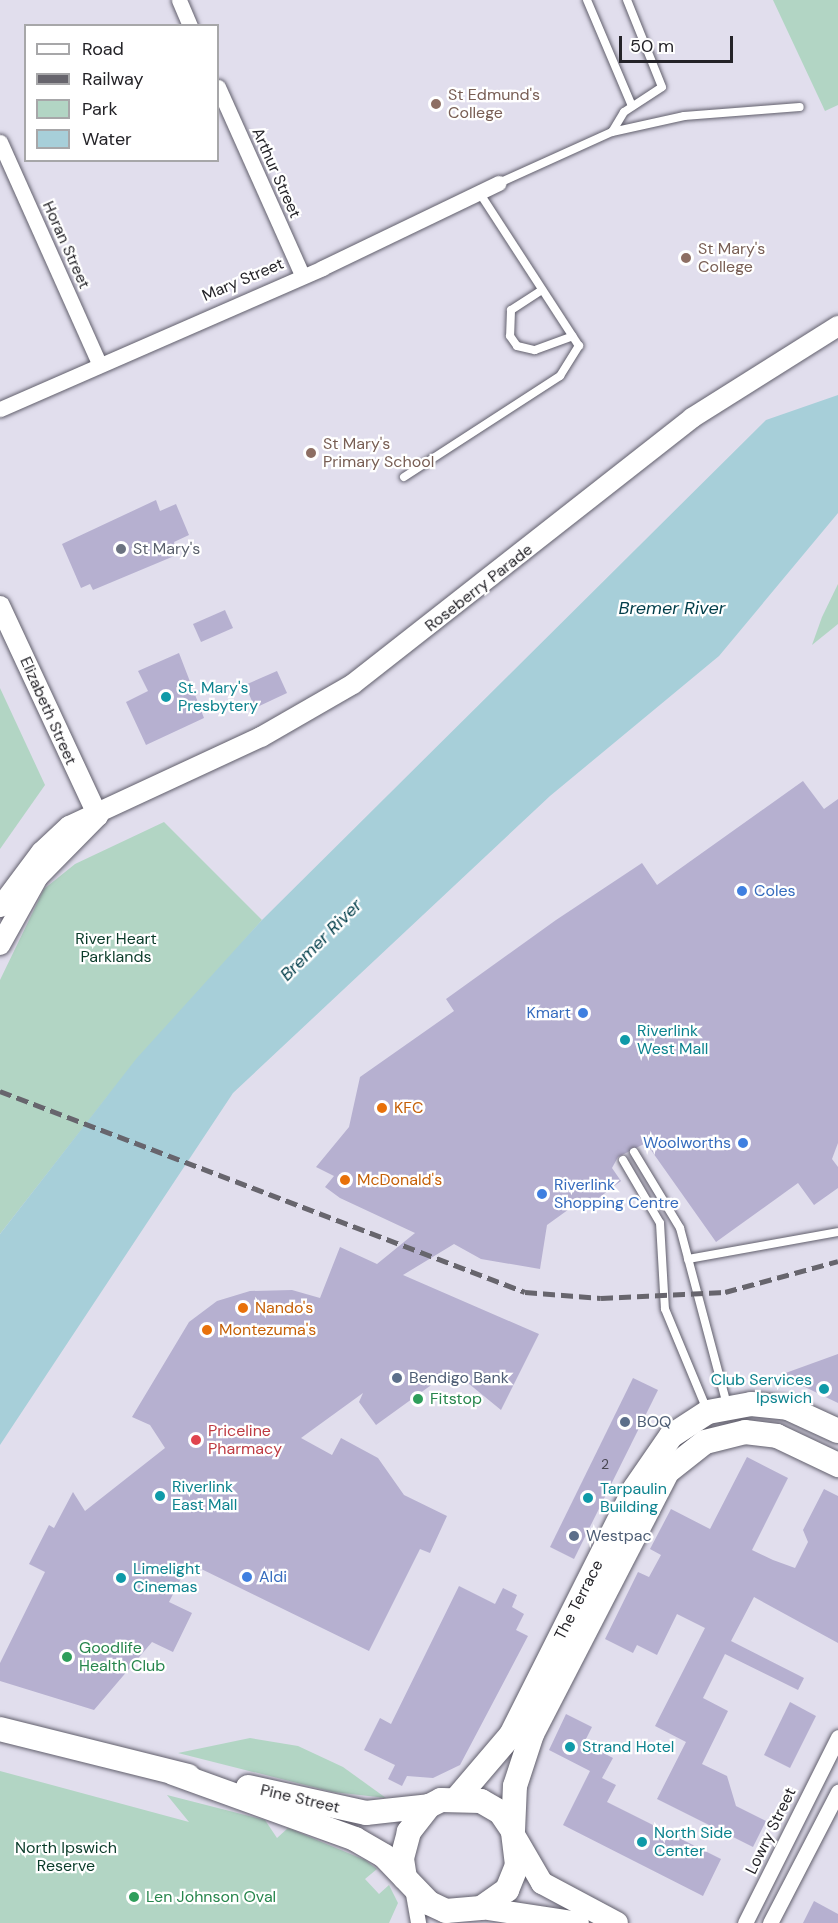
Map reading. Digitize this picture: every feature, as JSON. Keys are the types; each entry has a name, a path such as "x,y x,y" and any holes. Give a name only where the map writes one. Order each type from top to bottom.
{"main road":[{"path":"838,1431 779,1406 717,1409 721,1436 777,1436 838,1465"},
{"name":"The Terrace","path":"458,1797 511,1736 654,1455 681,1428 717,1409"},
{"name":"The Terrace","path":"515,1836 515,1786 532,1734 653,1492 679,1460 721,1436"},
{"name":"Pine Street","path":"0,1729 173,1773 366,1813 429,1806"},
{"name":"Pine Street","path":"173,1773 355,1839 409,1882"},
{"path":"578,1923 466,1915 438,1907 409,1882 405,1840 429,1806 458,1797 491,1806 515,1836 542,1883 617,1923"},
{"path":"466,1915 511,1883 515,1836"}],"street":[{"path":"178,0 189,24"},
{"name":"Arthur Street","path":"219,89 302,275"},
{"name":"Horan Street","path":"0,142 99,363"},
{"name":"Mary Street","path":"0,409 99,363 302,275 499,183"},
{"name":"Roseberry Parade","path":"98,816 261,737 353,684 692,418 838,326"},
{"name":"Elizabeth Street","path":"0,606 98,816"},
{"path":"0,908 41,852 69,826 98,816"},
{"path":"0,945 38,877 98,816"},
{"name":"Lowry Street","path":"745,1923 833,1758 838,1737"},
{"path":"770,1923 838,1792"},
{"path":"767,1880 787,1890"},
{"path":"409,1882 418,1923"}],"lane":[{"path":"587,0 632,106"},
{"path":"612,132 632,106 662,87 627,0"},
{"path":"499,183 612,132 684,116 800,107"},
{"path":"404,477 560,376 579,346 479,192"},
{"path":"542,290 511,310 510,336 517,346 535,350 573,336"},
{"path":"634,1152 673,1210 687,1259 717,1409"},
{"path":"623,1160 660,1223 668,1321 717,1409"},
{"path":"687,1259 838,1232"}],"green space":[{"path":"773,0 838,0 838,105 825,111"},
{"path":"838,584 838,624 812,645 822,617"},
{"path":"0,688 45,785 0,849"},
{"name":"River Heart Parklands","path":"164,822 262,920 107,1097 0,1234 0,980 44,889 75,864"},
{"path":"250,1738 298,1746 343,1767 386,1798 333,1792 178,1753"},
{"name":"North Ipswich Reserve","path":"0,1771 189,1822 167,1795 265,1820 277,1838 288,1828 365,1860 377,1869 365,1879 379,1894 389,1885 398,1903 389,1923 0,1923"}],"water":[{"name":"Bremer River","path":"838,395 838,513 719,656 550,796 233,1093 0,1445 0,1234 136,1059 262,920 766,420"}],"building":[{"name":"St Mary's","path":"156,500 160,511 176,504 189,535 174,542 179,554 93,590 90,584 81,588 62,544"},
{"path":"225,610 233,628 201,642 193,624"},
{"name":"St. Mary's Presbytery","path":"179,653 204,718 146,745 126,702 148,691 138,671"},
{"path":"277,671 287,693 255,708 245,685"},
{"path":"803,781 824,809 838,799 838,1143 832,1159 838,1167 838,1188 814,1205 798,1183 716,1242 646,1143 618,1157 612,1168 621,1181 588,1206 583,1199 547,1225 540,1269 481,1259 454,1244 403,1275 539,1334 501,1410 452,1370 376,1425 359,1402 363,1393 301,1438 332,1455 341,1438 378,1458 404,1495 447,1516 430,1553 420,1549 369,1651 189,1563 169,1602 192,1613 173,1652 152,1642 94,1710 0,1681 0,1663 45,1572 29,1564 49,1525 54,1528 73,1492 85,1511 165,1448 150,1425 132,1417 189,1322 217,1301 250,1291 292,1290 320,1298 340,1247 377,1264 415,1233 340,1198 325,1187 334,1176 316,1167 349,1127 360,1077 454,1011 446,999 556,920 642,863 657,885"},
{"name":"Club Services Ipswich","path":"838,1354 838,1403 780,1375"},
{"name":"Tarpaulin Building","path":"633,1378 658,1390 574,1559 550,1547"},
{"path":"747,1457 788,1478 752,1550 773,1560 795,1568 808,1542 803,1530 824,1489 838,1496 838,1643 754,1597 731,1641 804,1678 798,1690 725,1654 703,1698 728,1711 702,1764 727,1776 736,1806 766,1821 753,1847 657,1799 686,1742 655,1726 705,1628 677,1614 657,1655 637,1645 633,1653 605,1639 638,1572 649,1577 661,1555 650,1549 671,1509 710,1529"},
{"path":"459,1586 495,1604 503,1588 517,1595 512,1607 524,1614 516,1630 528,1636 460,1765 433,1778 407,1776 402,1786 388,1779 395,1765 364,1750 380,1718 391,1724"},
{"path":"790,1702 816,1716 790,1768 764,1755"},
{"name":"North Side Center","path":"566,1714 592,1727 584,1743 613,1758 602,1778 616,1785 607,1802 721,1859 703,1896 563,1825 590,1771 549,1750"},
{"path":"814,1901 838,1914 838,1923 803,1923"}],"railway":[{"path":"0,1091 525,1292 601,1298 725,1292 838,1261"}],"place":[{"name":"St Edmund's College","path":"436,104"},
{"name":"St Mary's College","path":"686,258"},
{"name":"St Mary's Primary School","path":"311,453"},
{"name":"St Mary's","path":"121,549"},
{"name":"St. Mary's Presbytery","path":"166,697"},
{"name":"Coles","path":"742,891"},
{"name":"Kmart","path":"583,1013"},
{"name":"Riverlink West Mall","path":"625,1040"},
{"name":"KFC","path":"382,1108"},
{"name":"Woolworths","path":"743,1143"},
{"name":"McDonald's","path":"345,1180"},
{"name":"Riverlink Shopping Centre","path":"542,1194"},
{"name":"Nando's","path":"243,1308"},
{"name":"Montezuma's","path":"207,1330"},
{"name":"Bendigo Bank","path":"397,1378"},
{"name":"Club Services Ipswich","path":"824,1389"},
{"name":"Fitstop","path":"418,1399"},
{"name":"BOQ","path":"625,1422"},
{"name":"Priceline Pharmacy","path":"196,1440"},
{"name":"Riverlink East Mall","path":"160,1496"},
{"name":"Tarpaulin Building","path":"588,1498"},
{"name":"Westpac","path":"574,1536"},
{"name":"Aldi","path":"247,1577"},
{"name":"Limelight Cinemas","path":"121,1578"},
{"name":"Goodlife Health Club","path":"67,1657"},
{"name":"Strand Hotel","path":"570,1747"},
{"name":"North Side Center","path":"642,1842"},
{"name":"Len Johnson Oval","path":"134,1897"}]}
